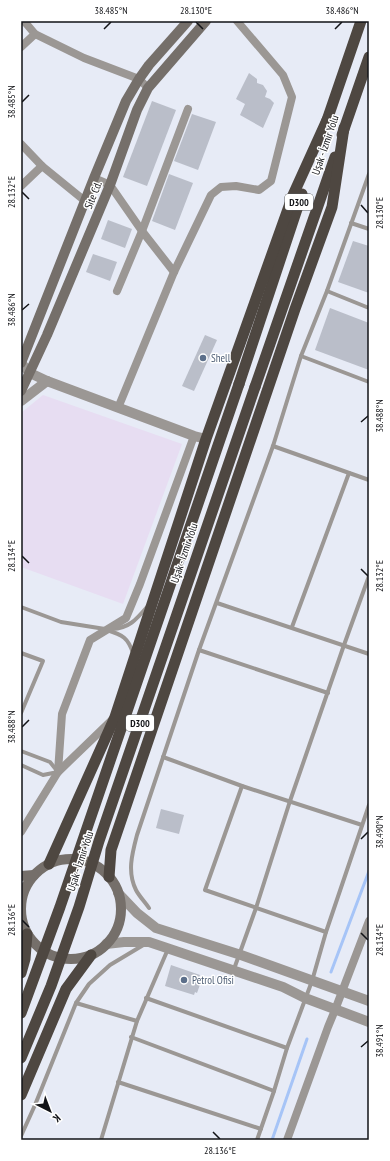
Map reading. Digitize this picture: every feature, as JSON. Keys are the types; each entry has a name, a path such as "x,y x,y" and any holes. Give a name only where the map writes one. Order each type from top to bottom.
{"highway":[{"name":"Uşak - İzmir Yolu","path":"21,1014 60,907 239,384 361,21"},
{"name":"Uşak - İzmir Yolu","path":"21,1058 51,986 74,921 104,826 369,57"},
{"path":"50,864 115,717 206,439 293,195 327,120"},
{"path":"109,877 111,850 295,309 332,208 344,128"},
{"path":"21,974 25,958 27,934"},
{"path":"21,1095 66,989 91,955"}],"main road":[{"name":"Site Cd.","path":"21,363 126,101 139,79 149,66 188,21"},
{"name":"Site Cd.","path":"21,392 47,335 110,185 137,110 148,88 206,21"},
{"path":"65,860 81,860 96,866 109,877 118,893 120,911 117,929 106,944 91,955 74,959 55,957 39,948 27,934 21,917 21,902 26,887 34,875 50,864 65,860"},
{"path":"21,876 34,875"}],"street":[{"path":"24,21 35,34 84,58 139,79 148,88"},
{"path":"118,408 174,272 211,195 221,187 236,186 259,190 271,182 292,97 283,75 237,21"},
{"path":"21,46 35,34"},
{"path":"117,291 142,231 188,109"},
{"path":"21,144 42,166 85,201"},
{"path":"21,186 42,166"},
{"path":"94,178 110,185 142,231 174,272"},
{"path":"21,363 30,373 47,381 194,436 206,439"},
{"path":"21,401 47,381"},
{"path":"58,772 62,714 90,640 105,629 126,618 143,577 194,436"},
{"path":"21,832 58,772 115,717"},
{"path":"118,893 137,913 156,928 241,955 369,1001"},
{"path":"286,1140 369,921"},
{"path":"106,944 149,942 283,987 305,998 369,1022"}],"lane":[{"path":"149,908 136,891 131,878 131,858 137,835 199,650 273,446 301,356 327,291 369,174"},
{"path":"351,222 369,229"},
{"path":"327,291 369,308"},
{"path":"301,356 369,382"},
{"path":"273,446 369,480"},
{"path":"292,627 349,473"},
{"path":"234,970 241,955 290,801 369,576"},
{"path":"105,629 122,628 136,620 152,601"},
{"path":"217,603 369,654"},
{"path":"21,607 61,622 105,629 120,634 130,642 134,657"},
{"path":"199,650 328,693"},
{"path":"21,653 43,661 21,713"},
{"path":"21,751 50,762 58,772 43,775 21,765"},
{"path":"163,757 242,786 362,825"},
{"path":"242,786 205,890 326,932"},
{"path":"257,1140 287,1048 312,981 326,932 369,805"},
{"path":"21,1136 76,1003 89,984 110,965 149,942"},
{"path":"101,1140 131,1037 146,998 168,949"},
{"path":"146,998 287,1048"},
{"path":"76,1003 137,1021"},
{"path":"131,1037 274,1091"},
{"path":"118,1082 261,1129"}],"shaded area":[{"path":"43,395 182,444 123,604 21,567 21,413"}],"building":[{"path":"249,73 257,79 257,83 263,85 267,91 265,97 274,103 263,128 240,115 245,104 236,99"},
{"path":"152,101 176,110 147,186 123,177"},
{"path":"192,114 216,122 198,170 174,161"},
{"path":"169,174 193,183 175,230 152,221"},
{"path":"108,220 132,229 125,248 101,239"},
{"path":"353,241 369,246 369,293 338,282"},
{"path":"93,254 117,262 110,281 86,272"},
{"path":"330,308 369,323 369,370 315,350"},
{"path":"205,335 217,340 194,391 182,386"},
{"path":"161,809 184,815 179,834 156,828"},
{"path":"171,965 200,975 199,978 202,979 197,993 195,992 194,995 165,986"}],"waterway":[{"path":"331,972 369,871"},
{"path":"272,1140 307,1039"}],"place":[{"name":"Shell","path":"203,358"},
{"name":"Petrol Ofisi","path":"184,980"}]}
